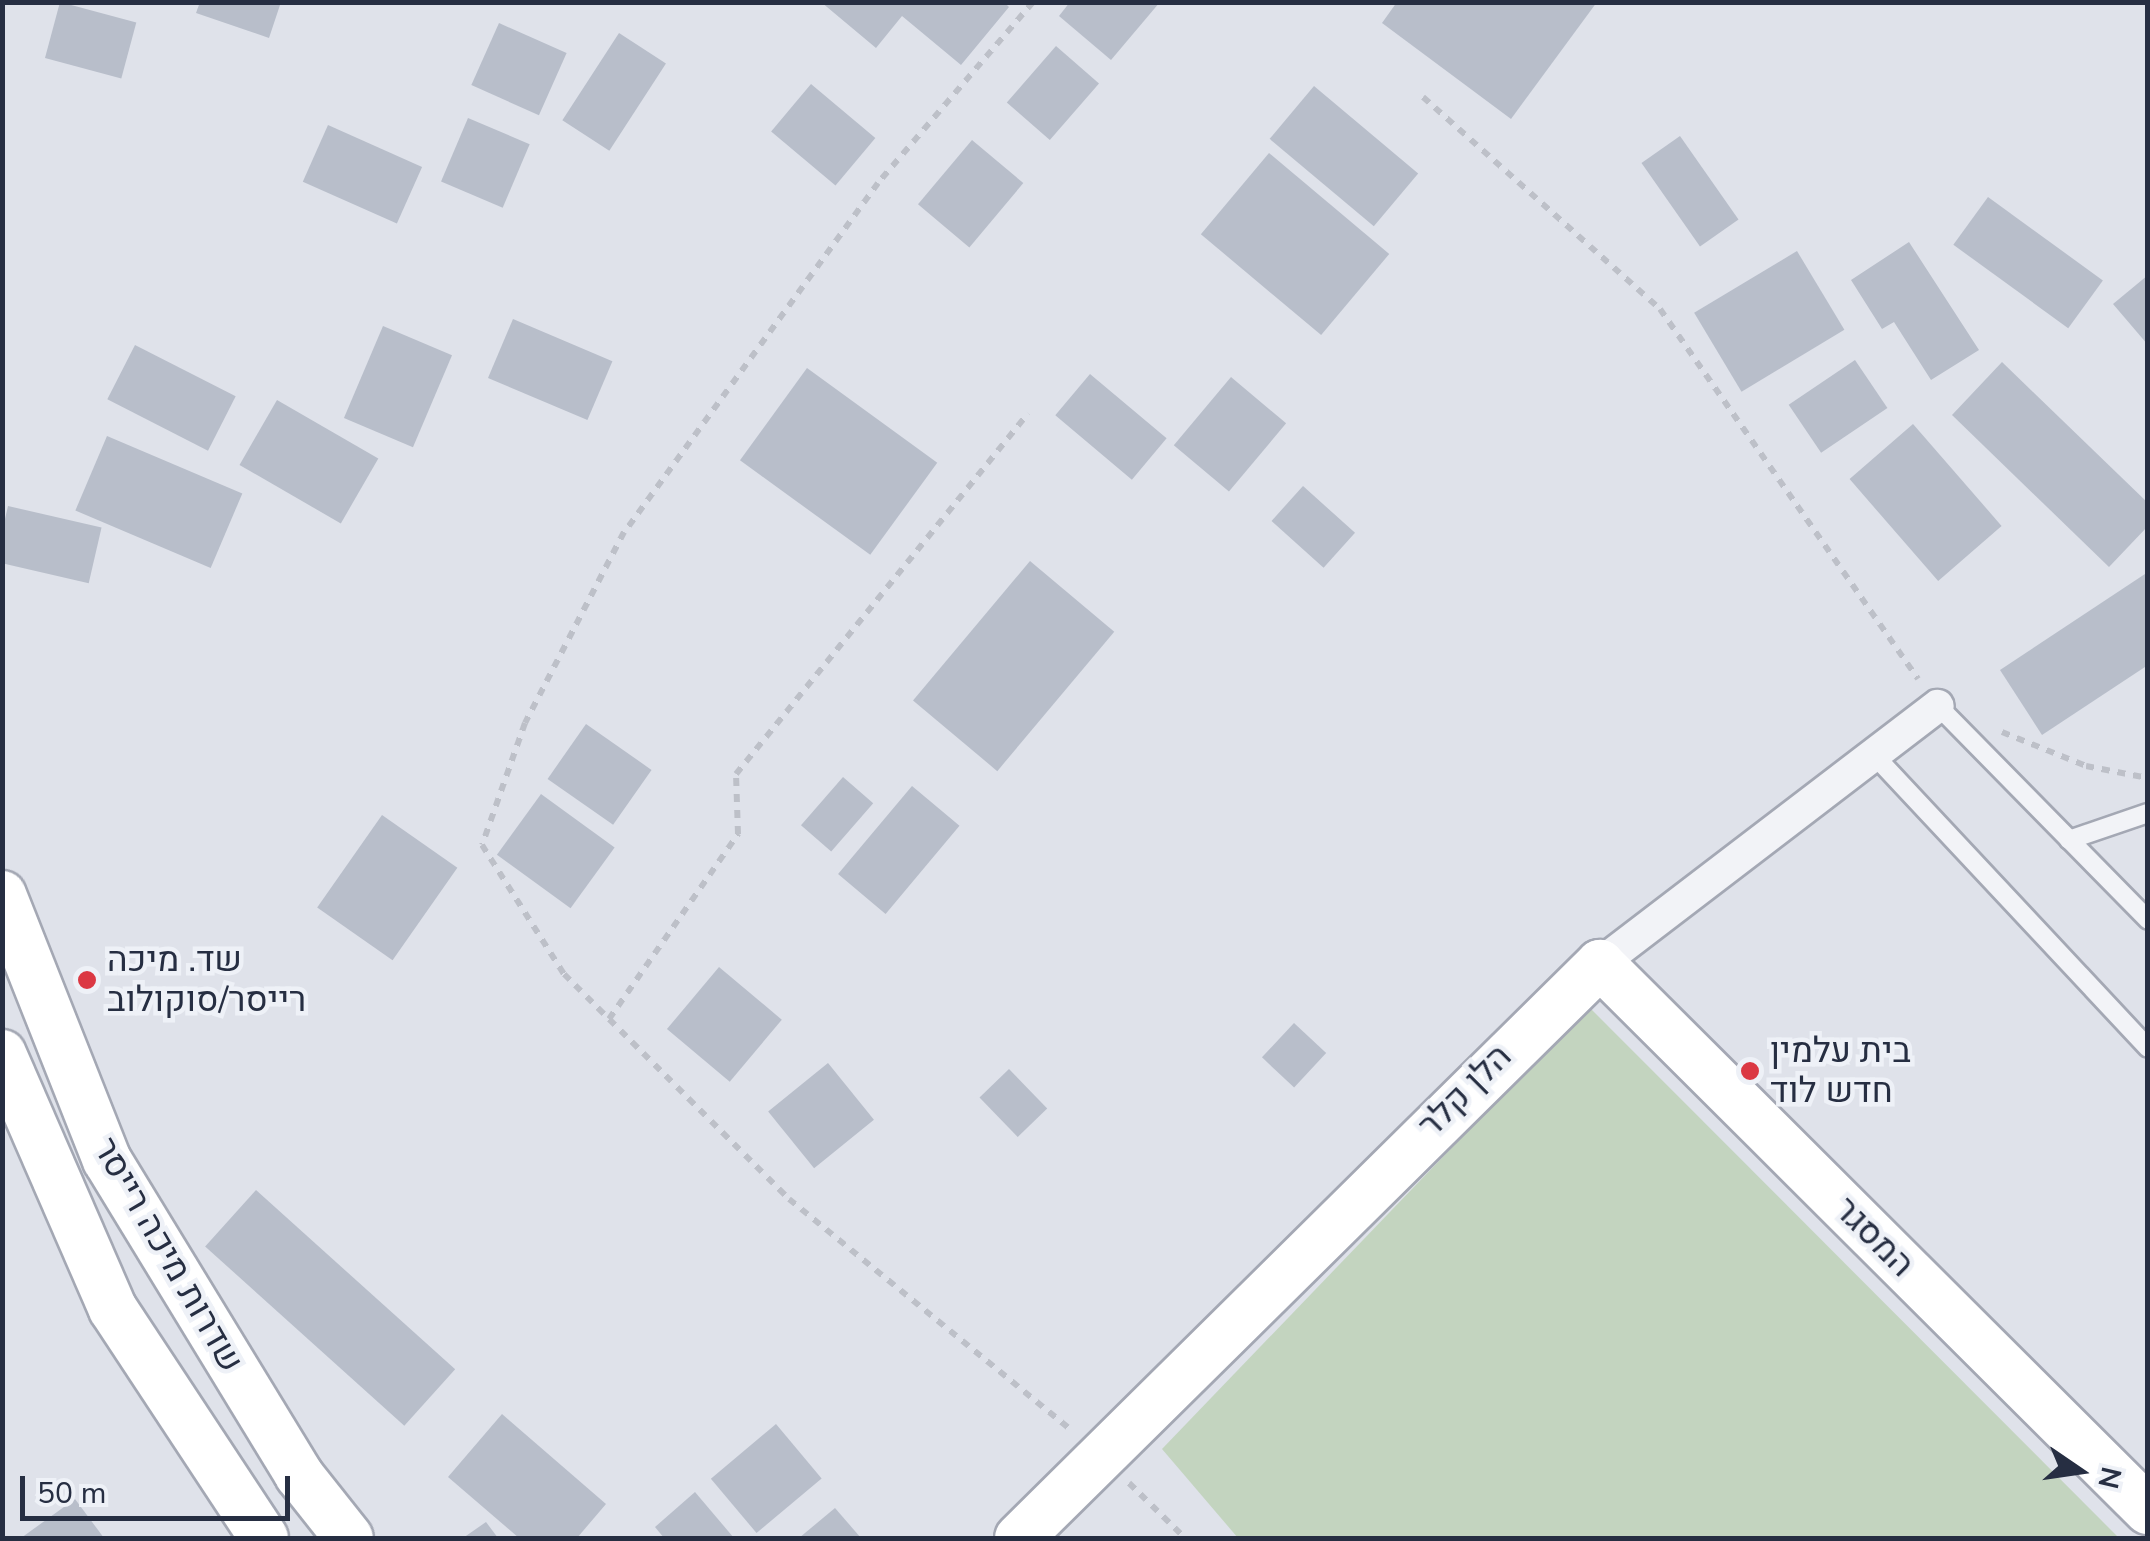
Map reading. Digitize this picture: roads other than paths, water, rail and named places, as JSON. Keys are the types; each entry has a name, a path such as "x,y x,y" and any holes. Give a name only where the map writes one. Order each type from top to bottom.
{"street":[{"name":"הלן קלר","path":"1022,1533 1600,964 1938,706"},
{"name":"שדרות מיכה רייסר","path":"2,895 107,1160 299,1475 349,1538"},
{"name":"המסגר","path":"1600,964 2148,1510"},
{"name":"שדרות מיכה רייסר","path":"2,1054 113,1310 264,1538"}],"lane":[{"path":"1938,706 2148,920"},
{"path":"1874,755 2148,1048"},
{"path":"2069,840 2148,813"}],"place":[{"name":"שד. מיכה רייסר/סוקולוב","path":"87,980"},
{"name":"בית עלמין חדש לוד","path":"1750,1071"}]}
